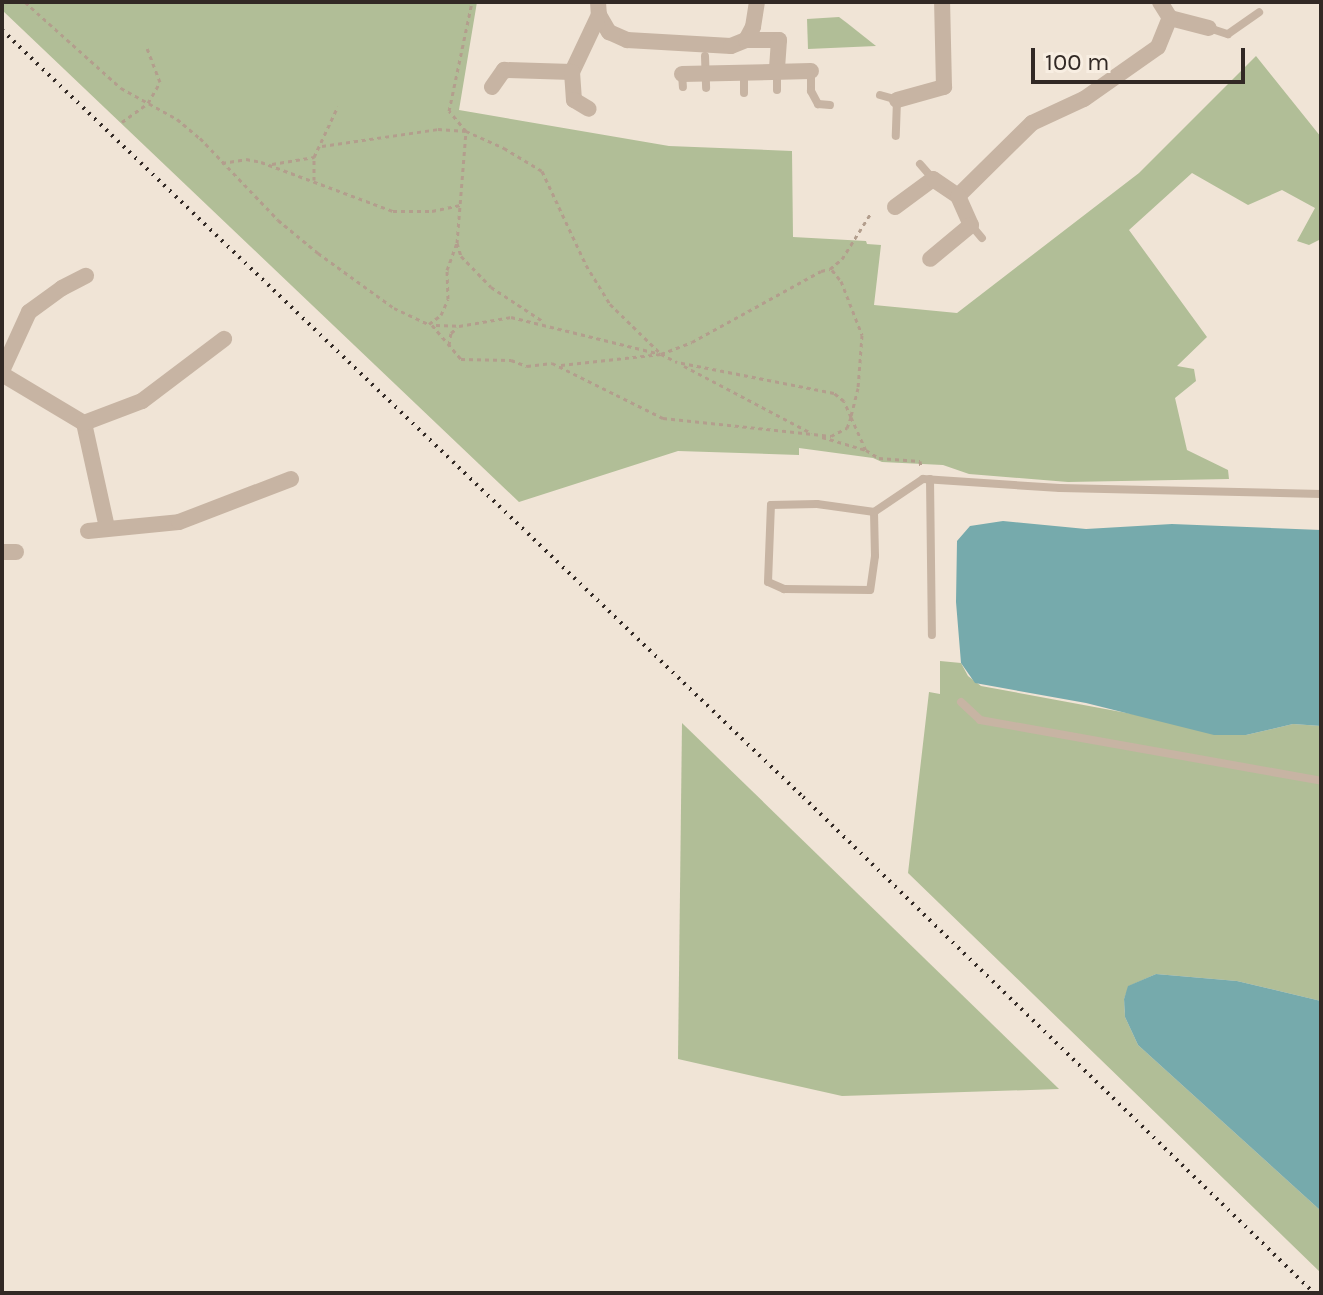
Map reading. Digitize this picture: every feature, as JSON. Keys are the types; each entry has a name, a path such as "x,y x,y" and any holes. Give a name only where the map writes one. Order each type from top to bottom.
{"street":[{"path":"746,40 753,27 757,2"},
{"path":"897,100 944,87 942,2"},
{"path":"1160,2 1170,18 1209,28"},
{"path":"599,9 609,32 627,40 678,46 731,46 746,40 779,40 777,71"},
{"path":"589,109 574,100 572,72 599,9"},
{"path":"958,196 1032,123 1084,99 1158,47 1170,18"},
{"path":"683,81 706,73 811,69"},
{"path":"492,87 504,70 572,72"},
{"path":"895,207 933,179 958,196 971,225 930,259"},
{"path":"86,276 62,288 29,312 2,373 84,423 107,528"},
{"path":"84,423 142,401 224,339"},
{"path":"88,531 179,522 291,479"}],"lane":[{"path":"1209,28 1228,34 1259,12"},
{"path":"811,69 811,91 818,104 830,105"},
{"path":"777,71 777,90"},
{"path":"744,72 744,93"},
{"path":"880,95 897,100 896,136"},
{"path":"920,164 933,179"},
{"path":"971,225 982,238"},
{"path":"874,512 875,556 870,590 784,589 768,582 771,505 817,504 874,512 927,479 1060,488 1321,494"},
{"path":"927,479 932,635"},
{"path":"961,702 980,720 1321,781"}],"path":[{"path":"25,2 121,88 200,138 278,220 318,253 394,308 430,324 459,326 511,317 661,354 815,435 839,433 847,428 858,388 862,335 841,281 830,269"},
{"path":"430,324 441,315 448,299 447,270 457,243 466,131 449,111 472,2"},
{"path":"122,122 148,103 160,82 147,48"},
{"path":"314,180 314,157 322,146 338,106"},
{"path":"322,146 438,129 466,131 504,148 542,171 564,223 610,304 661,354"},
{"path":"268,164 295,163 314,157"},
{"path":"222,163 246,159 268,164 393,211 432,211 461,205"},
{"path":"430,324 461,359 511,360 527,366 661,354 692,342 821,271 830,269 842,259 871,213"},
{"path":"457,243 461,256 491,287 547,324"},
{"path":"441,315 445,327"},
{"path":"450,349 451,333 459,326"},
{"path":"677,362 834,393 844,401 866,450"},
{"path":"560,365 663,418 815,435 866,450 879,458 920,461 927,479"}],"green space":[{"path":"2,2 477,2 459,110 669,146 792,151 793,237 866,241 867,244 881,245 874,305 957,313 1139,173 1256,56 1321,137 1321,239 1309,245 1297,241 1315,208 1282,190 1248,205 1192,173 1129,230 1207,337 1177,366 1194,369 1196,381 1175,398 1187,450 1228,470 1229,479 1068,482 969,474 943,465 882,462 873,458 799,448 799,455 678,451 519,502 2,10"},
{"path":"839,17 876,46 808,49 807,19"},
{"path":"940,661 961,663 968,676 981,686 1246,735 1293,724 1321,726 1321,1001 1237,981 1156,974 1129,986 1124,999 1125,1017 1138,1045 1321,1211 1321,1273 908,873 929,692 940,694"},
{"path":"682,723 1059,1089 842,1096 678,1059"}],"water":[{"path":"1003,521 1086,529 1172,524 1321,530 1321,726 1293,724 1246,735 1214,735 1086,703 975,683 961,663 956,602 957,541 970,526"},
{"path":"1156,974 1237,981 1321,1001 1321,1211 1138,1045 1125,1017 1124,999 1128,986"}],"railway":[{"path":"2,30 803,797 1314,1293"}]}
